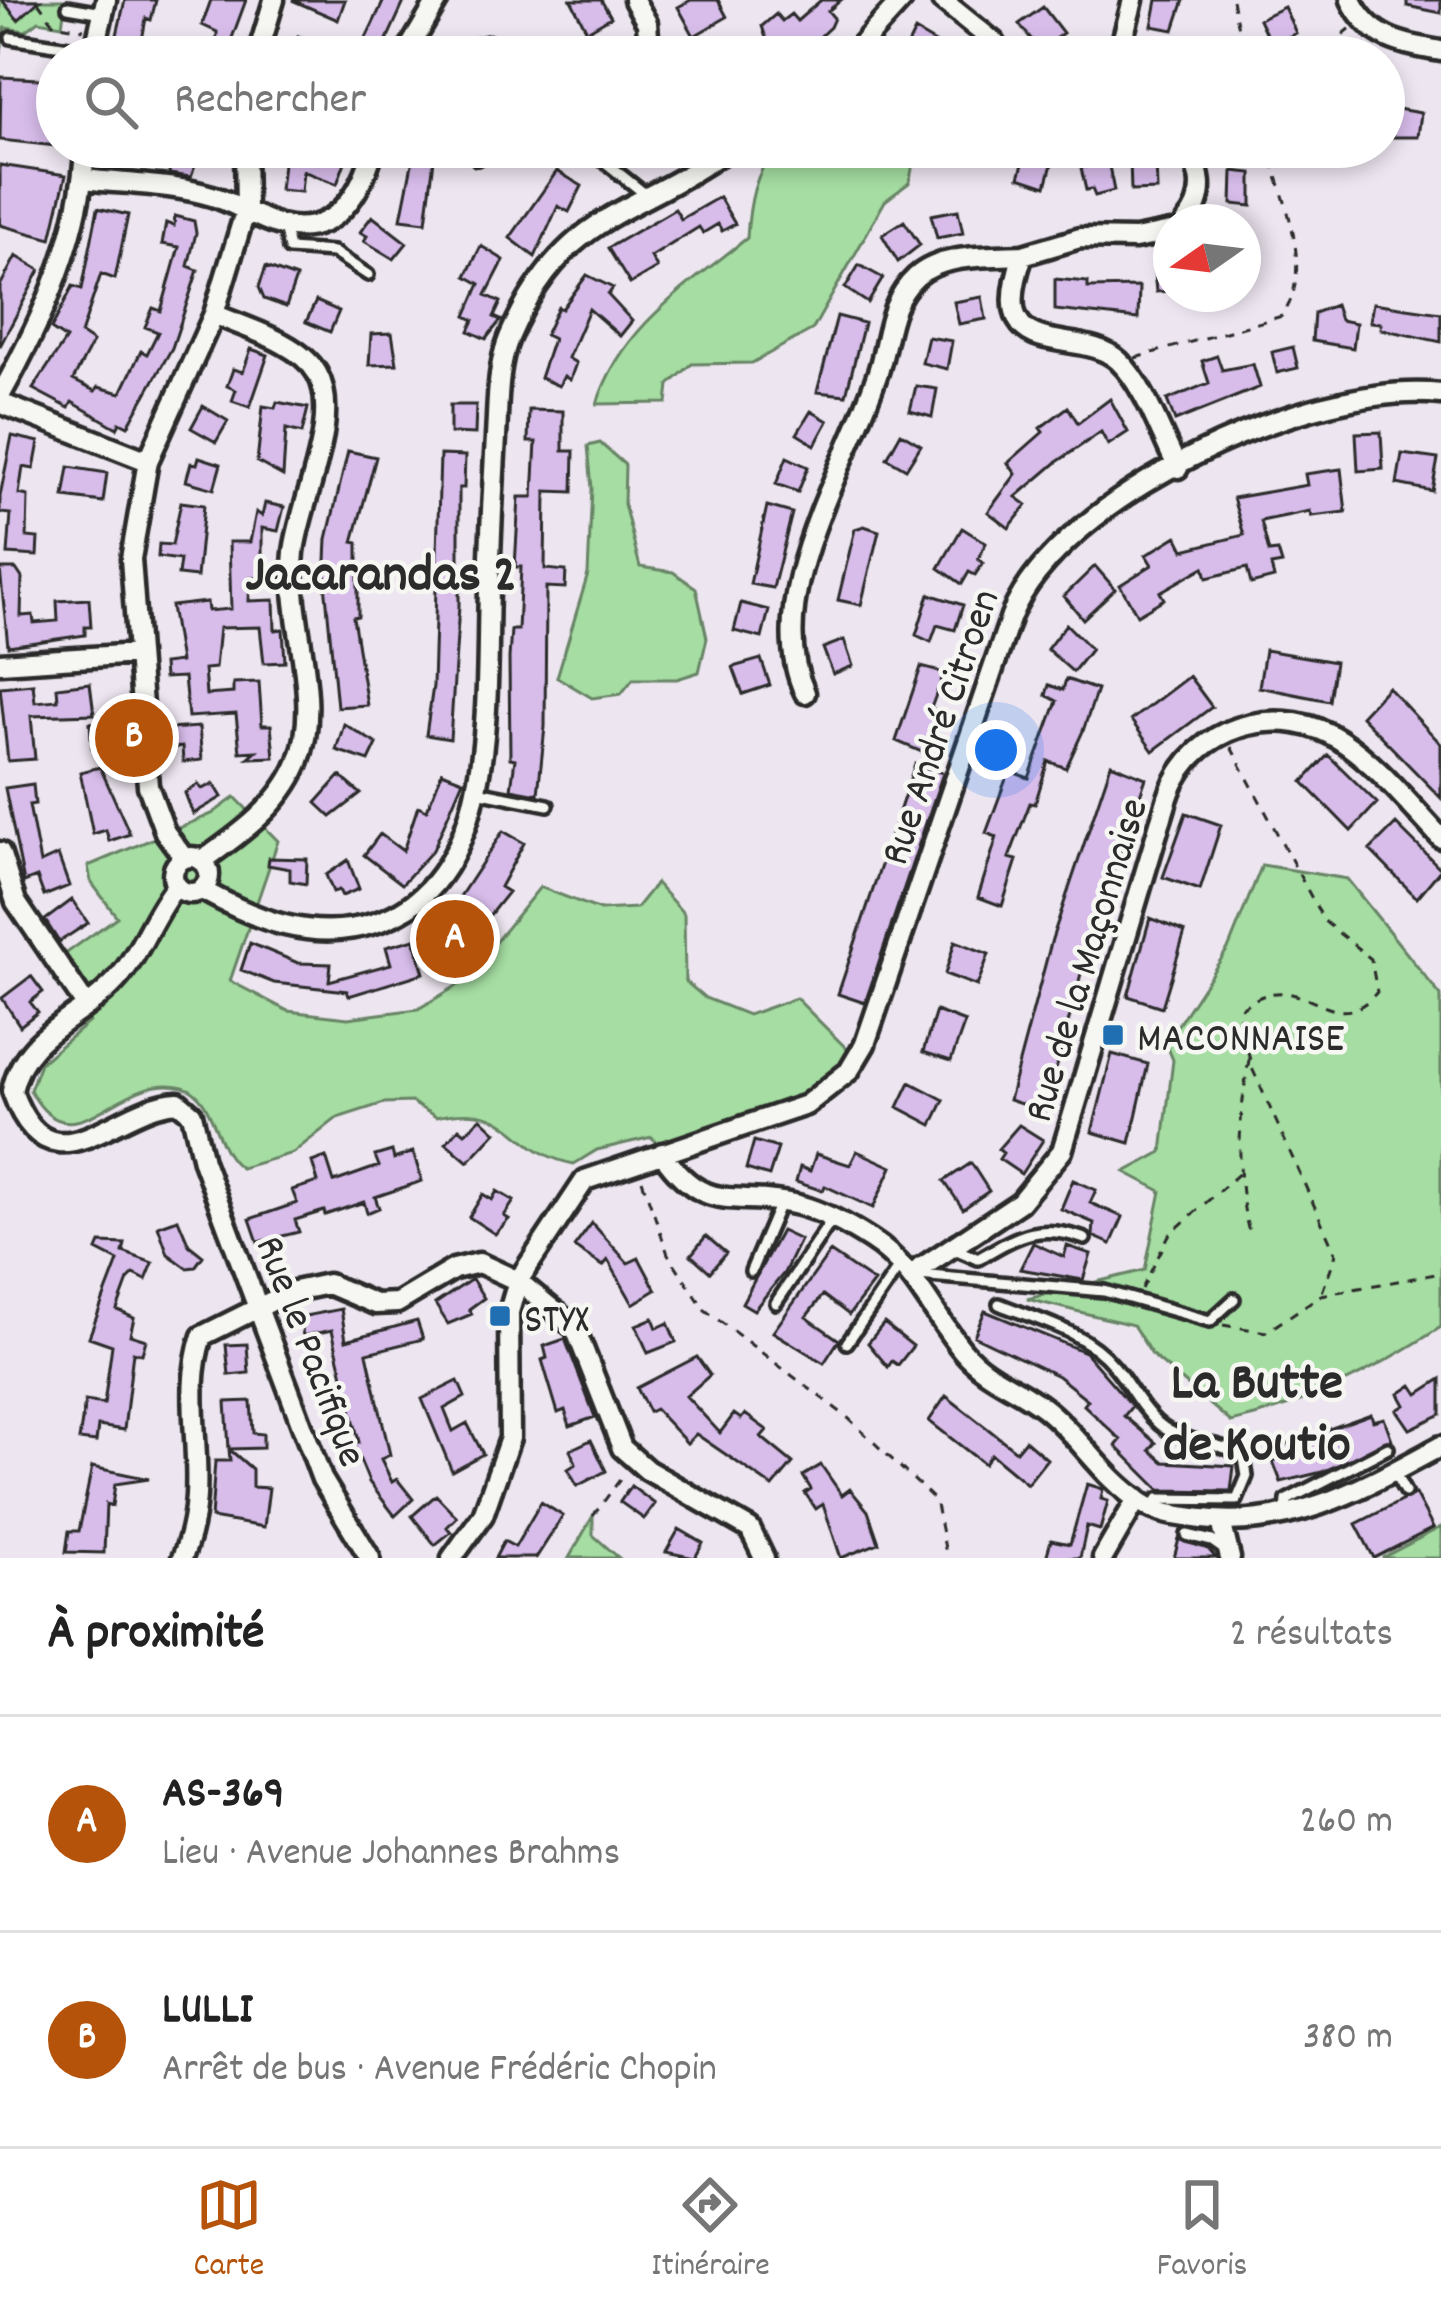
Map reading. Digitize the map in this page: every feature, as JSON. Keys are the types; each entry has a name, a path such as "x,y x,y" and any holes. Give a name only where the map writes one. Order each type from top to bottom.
{"street":[{"path":"263,36 274,0"},
{"path":"417,36 438,0"},
{"path":"634,0 647,23 648,36"},
{"path":"869,36 902,0"},
{"path":"942,0 987,36"},
{"path":"1124,36 1133,0"},
{"path":"1351,0 1360,20 1382,36"},
{"path":"1405,43 1441,51"},
{"path":"85,168 66,258 0,399 148,461"},
{"path":"202,890 210,876 165,832 149,790 130,568 148,461 214,314 246,209 245,168"},
{"path":"84,179 209,194 284,226 332,219 354,201 366,168"},
{"path":"176,886 186,893 202,890 254,919 344,932 404,909 440,873 477,791 484,751 495,460 506,343 529,296 565,248 693,168"},
{"path":"1197,168 1198,204"},
{"path":"805,694 794,672 794,650 809,549 831,479 880,366 892,314 917,276 943,263 1023,255 1079,238 1153,236"},
{"path":"1023,255 1012,296 1018,316 1032,332 1060,345 1095,346 1123,364 1178,468"},
{"path":"0,852 16,902 86,1005 117,980 176,886 174,870 275,800 299,760 305,706 294,557 303,501 326,424 323,388 306,360 214,314"},
{"name":"Rue André Citroen","path":"518,1281 585,1180 806,1106 849,1071 866,1044 1022,590 1079,525 1178,468 1282,417 1378,393 1441,394"},
{"path":"0,663 136,654"},
{"name":"Rue de la Maçonnaise","path":"907,1269 1020,1202 1063,1151 1135,896 1176,779 1200,751 1224,735 1275,720 1318,728 1344,742 1441,838"},
{"name":"Rue le Pacifique","path":"86,1005 31,1045 12,1090 20,1112 32,1128 64,1144 84,1143 153,1103 178,1102 192,1114 203,1161 322,1479 370,1558"},
{"path":"662,1153 683,1184 833,1217 907,1269 985,1374 1044,1408 1144,1504 1221,1521 1286,1517 1394,1472 1441,1446"},
{"path":"182,1558 195,1527 200,1462 194,1360 202,1336 290,1292 328,1284 375,1304 398,1303 454,1270 479,1263 518,1281 574,1328 604,1415 622,1448 750,1529 764,1558"},
{"path":"452,1558 483,1515 510,1438 509,1312 518,1281"},
{"path":"1102,1558 1144,1504"},
{"path":"1221,1521 1230,1556"}],"lane":[{"path":"68,7 99,30"},
{"path":"11,38 99,30"},
{"path":"613,168 646,194"},
{"path":"284,226 289,249 333,252 368,274"},
{"path":"477,791 548,805"},
{"path":"751,1271 780,1203"},
{"path":"776,1303 833,1217"},
{"path":"950,1247 966,1258 978,1258 1036,1231 1054,1228 1085,1239"},
{"path":"847,1343 907,1269 1138,1299 1210,1321 1234,1299"},
{"path":"999,1304 1082,1337 1111,1361 1160,1425 1186,1439 1231,1447 1244,1458 1247,1476 1237,1500 1158,1498 1144,1504"},
{"path":"1286,1517 1287,1500 1388,1448"},
{"path":"1394,1472 1406,1492"},
{"path":"1187,1534 1212,1541 1230,1556"}],"path":[{"path":"1232,0 1240,36"},
{"path":"38,2 54,24 99,30"},
{"path":"1341,36 1360,20"},
{"path":"1123,364 1160,348 1282,316 1294,299 1298,262 1273,168"},
{"path":"1224,735 1324,922 1371,959 1377,992 1360,1012 1346,1014 1281,992 1254,998 1238,1011 1237,1023 1249,1058 1336,1254 1322,1295"},
{"path":"1249,1058 1242,1096 1242,1208 1249,1232"},
{"path":"635,1162 668,1254 705,1310 847,1417 935,1500 947,1558"},
{"path":"1138,1299 1169,1234 1244,1169"},
{"path":"1210,1321 1266,1332 1322,1295 1441,1273"},
{"path":"593,1516 636,1460"}],"green space":[{"path":"0,0 66,0 62,25 39,21 26,31 5,28 0,58"},
{"path":"763,168 912,168 909,183 885,201 813,329 752,363 692,364 669,385 667,403 597,404 622,352 639,330 747,238 754,190"},
{"path":"600,443 625,465 624,504 640,567 673,572 696,588 707,638 699,672 677,679 633,679 621,694 592,698 557,677 588,574 592,488 588,446"},
{"path":"235,797 278,841 230,981 288,1011 348,1018 418,1009 463,982 540,887 600,910 636,908 656,883 684,914 685,981 705,998 748,1015 796,998 854,1056 816,1090 657,1145 652,1137 597,1150 574,1164 536,1149 498,1121 462,1113 436,1117 411,1102 384,1103 337,1118 293,1153 241,1168 225,1149 202,1101 183,1087 137,1092 80,1120 63,1121 46,1112 30,1090 40,1063 90,1021 31,1045 85,1005 54,962 117,917 91,882 88,866 212,814"},
{"path":"1262,865 1347,879 1441,996 1441,1327 1340,1384 1231,1422 1152,1355 1133,1325 1027,1299 1145,1270 1161,1191 1125,1172 1162,1152 1173,1060 1166,1043 1229,947"},
{"path":"593,1516 593,1535 619,1558 569,1558"},
{"path":"1441,1527 1441,1558 1382,1558"}],"building":[{"path":"2,0 40,0 18,20"},
{"path":"125,0 156,0 143,36 117,36"},
{"path":"211,0 246,0 233,36 217,36 202,25"},
{"path":"292,0 345,0 338,20"},
{"path":"384,0 405,0 389,36 367,36"},
{"path":"571,0 601,0 611,17 587,31"},
{"path":"691,0 718,0 727,17 694,36 678,7"},
{"path":"821,0 841,0 828,11 834,18 820,36 765,36 762,26 776,14 782,21 791,14 797,21"},
{"path":"1157,0 1184,0 1174,30 1152,26"},
{"path":"1407,0 1441,0 1441,13 1407,6"},
{"path":"1043,7 1063,33 1029,36 1019,24"},
{"path":"1284,7 1296,33 1267,36 1259,19"},
{"path":"1,77 36,79 36,144 0,140"},
{"path":"1405,110 1421,113 1418,137 1405,137"},
{"path":"0,165 66,175 51,239 0,225"},
{"path":"170,168 194,168 191,177 169,174"},
{"path":"282,168 343,168 337,184 303,171 301,192 280,190"},
{"path":"411,168 433,168 426,222 401,219"},
{"path":"1022,168 1051,168 1046,186 1019,177"},
{"path":"1081,168 1109,168 1114,191 1095,196 1092,189 1086,190"},
{"path":"1130,168 1156,168 1157,190 1131,191"},
{"path":"557,171 582,186 569,212 558,206 535,257 510,238"},
{"path":"1233,171 1252,173 1252,204 1232,204"},
{"path":"719,197 735,224 722,231 718,224 703,233 699,227 651,257 657,268 630,284 608,248 675,209 681,219"},
{"path":"98,208 128,215 115,279 101,274 81,334 93,342 73,380 95,391 98,387 121,393 141,351 147,354 158,332 145,327 153,308 161,311 179,247 162,244 166,223 174,226 175,216 194,221 196,233 188,266 198,270 172,348 128,426 120,422 117,428 72,402 69,408 33,389 66,339 51,329 73,286 82,289"},
{"path":"958,210 963,233 937,238 931,215"},
{"path":"372,216 407,243 394,259 364,241 367,236 360,232"},
{"path":"904,221 920,245 898,262 882,235"},
{"path":"481,246 504,260 486,295 501,302 494,317 501,320 486,339 469,331 474,320 466,316 480,284 466,276"},
{"path":"16,256 40,270 0,346 0,286"},
{"path":"859,265 883,278 868,303 845,288"},
{"path":"266,267 296,278 286,307 264,299 259,287"},
{"path":"587,275 613,288 608,295 632,321 620,336 589,309 568,358 576,363 570,380 564,376 559,386 540,378 553,339 545,335 558,307 562,309"},
{"path":"1055,279 1088,282 1088,288 1139,287 1138,319 1055,310"},
{"path":"982,297 986,319 959,324 954,302"},
{"path":"316,301 339,311 330,332 306,322"},
{"path":"1373,303 1441,313 1441,342 1381,329 1381,323 1370,322"},
{"path":"1335,305 1340,320 1356,323 1353,348 1312,341 1314,313"},
{"path":"837,316 864,323 846,395 817,392"},
{"path":"392,333 397,364 369,365 371,334"},
{"path":"928,337 952,341 947,369 922,363"},
{"path":"1293,347 1298,368 1277,373 1272,352"},
{"path":"251,349 268,355 250,407 232,401 236,390 227,386 233,369 243,372"},
{"path":"1217,356 1222,370 1253,364 1260,387 1175,421 1167,400 1209,383 1202,361"},
{"path":"916,386 937,389 932,417 910,411"},
{"path":"1110,399 1128,432 1108,445 1101,432 1057,462 1016,497 1027,505 1009,528 988,512 1016,474 1008,463 1043,432 1040,428 1068,407 1078,423"},
{"path":"277,402 308,408 302,433 286,429 283,476 257,462 263,406 275,408"},
{"path":"450,405 476,405 475,434 450,433"},
{"path":"203,406 228,421 216,442 191,428"},
{"path":"529,410 563,411 563,451 574,451 573,492 546,491 545,569 566,571 565,588 546,587 545,727 538,794 511,789 515,759 510,758 509,658 511,630 518,630 519,497 533,497 536,442 528,442"},
{"path":"811,411 828,421 815,445 797,434"},
{"path":"1381,432 1383,469 1358,471 1356,433"},
{"path":"901,433 921,445 906,469 887,458"},
{"path":"12,436 39,442 34,469 23,467 19,494 28,496 27,537 38,538 37,556 8,554 11,514 0,513 0,496"},
{"path":"348,451 376,457 353,542 358,543 358,616 353,617 367,705 337,707 325,583 327,539"},
{"path":"1402,454 1438,459 1432,491 1397,484"},
{"path":"440,455 465,456 464,488 459,488 459,606 450,739 426,735 433,686"},
{"path":"199,457 221,464 214,489 186,481 191,463 197,464"},
{"path":"787,457 808,467 798,492 776,484"},
{"path":"69,467 107,473 103,502 64,497"},
{"path":"1341,469 1346,512 1311,516 1310,511 1261,521 1269,552 1278,551 1282,564 1271,566 1274,578 1251,584 1247,568 1207,578 1204,567 1160,592 1164,599 1137,615 1120,585 1152,565 1146,555 1177,536 1184,550 1244,535 1233,498 1307,485 1305,474"},
{"path":"181,502 204,505 197,577 178,575 180,560 158,557 159,544 172,545"},
{"path":"265,503 284,507 278,531 262,528 262,578 250,578 249,601 274,600 275,630 283,629 285,662 264,663 260,627 219,628 215,668 204,669 206,695 233,693 233,683 259,682 262,725 271,725 274,757 248,758 256,751 240,752 236,714 188,717 184,677 164,678 163,664 180,662 171,606 207,602 208,611 231,609 229,542 250,542 256,512 262,516"},
{"path":"767,506 792,513 773,588 750,584"},
{"path":"864,526 879,531 861,605 838,600 855,529"},
{"path":"962,528 986,543 978,559 983,563 962,584 939,568"},
{"path":"1095,566 1115,589 1083,619 1064,596"},
{"path":"0,569 16,569 22,578 21,616 33,615 34,623 58,621 57,601 89,599 91,627 85,627 85,635 8,646"},
{"path":"929,594 963,605 955,630 937,625 931,642 916,635"},
{"path":"741,603 769,610 762,638 734,631"},
{"path":"1066,624 1091,649 1073,672 1047,649"},
{"path":"844,640 853,666 833,674 823,648"},
{"path":"1265,650 1335,662 1329,701 1259,687"},
{"path":"761,659 770,685 743,694 733,667"},
{"path":"921,667 944,673 931,708 937,710 924,753 896,741"},
{"path":"1189,676 1212,707 1153,751 1131,720"},
{"path":"1066,679 1097,690 1066,768 1048,761 1035,804 1030,803 1009,858 1017,860 1002,906 978,897 997,837 986,833 1009,771 1029,778 1057,701 1046,695 1049,685 1063,690"},
{"path":"90,683 94,714 31,716 35,759 8,761 0,687 33,684 35,702 58,700 57,687"},
{"path":"1388,687 1441,744 1441,798 1361,716"},
{"path":"115,721 117,743 111,744 112,750 92,748 90,723"},
{"path":"344,724 377,744 369,761 336,750"},
{"path":"199,727 202,760 183,762 182,747 170,748 168,729"},
{"path":"1328,755 1377,803 1351,831 1303,782"},
{"path":"915,764 943,773 865,1003 838,994"},
{"path":"1111,764 1146,778 1092,931 1045,1112 1009,1100 1052,939"},
{"path":"100,767 130,834 109,841 106,830 93,834 80,772"},
{"path":"442,772 463,780 433,850 402,884 364,855 380,834 403,851 418,806 427,810"},
{"path":"340,776 361,794 331,817 316,803"},
{"path":"33,784 35,804 29,805 40,863 58,855 69,886 44,896 37,877 24,882 5,788"},
{"path":"198,784 202,789 214,784 222,797 193,814 185,793"},
{"path":"1186,813 1221,825 1200,890 1163,877"},
{"path":"1396,824 1441,869 1417,898 1370,850"},
{"path":"503,831 524,843 500,887 508,892 453,961 434,944 464,910 455,904"},
{"path":"269,858 307,859 306,884 290,881 290,869 268,865"},
{"path":"348,860 359,889 342,896 339,890 333,892 326,875"},
{"path":"72,900 88,923 59,942 45,920"},
{"path":"1150,918 1185,932 1162,1007 1128,996"},
{"path":"414,939 424,973 349,996 347,991 274,983 241,970 250,943 298,963 331,964 329,981 391,964 386,947"},
{"path":"955,941 989,954 977,986 945,974"},
{"path":"31,976 43,992 30,1002 38,1012 20,1026 2,998"},
{"path":"936,1011 965,1022 951,1061 923,1052"},
{"path":"1112,1054 1148,1064 1130,1143 1092,1132"},
{"path":"910,1082 944,1100 932,1125 898,1107"},
{"path":"481,1118 496,1132 468,1162 446,1143 459,1128 465,1133"},
{"path":"1019,1125 1043,1140 1021,1174 999,1159 1003,1153 998,1149"},
{"path":"754,1141 778,1148 769,1176 746,1169"},
{"path":"392,1151 394,1159 413,1152 422,1181 375,1197 379,1208 367,1213 364,1202 325,1215 324,1211 295,1220 299,1232 258,1242 250,1219 297,1203 292,1190 318,1182 312,1162 326,1157 334,1182 379,1166 375,1156"},
{"path":"857,1151 892,1167 873,1208 825,1186 823,1191 796,1182 800,1167 810,1171 816,1154 850,1165"},
{"path":"971,1163 989,1191 963,1209 944,1181"},
{"path":"1073,1180 1096,1190 1090,1203 1123,1217 1111,1244 1093,1236 1094,1223 1061,1209"},
{"path":"497,1191 514,1201 504,1216 509,1219 495,1234 469,1217 483,1194 492,1200"},
{"path":"178,1219 189,1245 203,1256 195,1267 187,1268 168,1254 158,1226"},
{"path":"592,1223 628,1263 639,1258 656,1290 633,1304 608,1260 603,1266 574,1247"},
{"path":"781,1231 800,1240 784,1273 754,1310 742,1303"},
{"path":"706,1236 726,1253 710,1272 691,1255"},
{"path":"100,1243 125,1244 123,1252 153,1263 146,1280 134,1274 128,1280 117,1310 134,1318 130,1335 146,1340 142,1354 133,1352 124,1430 98,1426 96,1442 79,1440 85,1401 104,1404 112,1345 89,1337 118,1261 97,1250"},
{"path":"1033,1243 1064,1257 1067,1246 1091,1254 1083,1280 1020,1269"},
{"path":"830,1252 874,1282 849,1315 823,1295 806,1317 839,1340 824,1363 773,1332"},
{"path":"472,1279 484,1298 469,1309 472,1314 448,1324 435,1304"},
{"path":"341,1309 346,1340 417,1321 423,1339 367,1353 390,1455 381,1459 392,1482 397,1479 413,1499 395,1516 369,1482 353,1443 359,1442 332,1330 303,1336 300,1317"},
{"path":"985,1311 1085,1352 1132,1406 1124,1416 1156,1443 1150,1450 1164,1462 1234,1466 1231,1491 1160,1490 1116,1446 1121,1440 1084,1405 1088,1400 1058,1376 974,1336"},
{"path":"653,1318 657,1328 668,1323 676,1342 648,1353 636,1325"},
{"path":"884,1323 913,1346 898,1365 892,1361 888,1367 868,1343"},
{"path":"565,1339 595,1417 570,1426 565,1410 558,1413 542,1360 547,1358 544,1346"},
{"path":"247,1344 249,1373 229,1375 226,1345"},
{"path":"697,1357 710,1375 686,1396 720,1433 734,1414 741,1419 745,1414 767,1430 761,1437 793,1463 773,1487 696,1434 687,1443 655,1409 649,1412 637,1388"},
{"path":"1441,1379 1441,1414 1410,1429 1397,1410 1405,1405 1399,1394 1412,1385 1418,1394"},
{"path":"458,1381 465,1397 444,1409 453,1431 467,1423 483,1454 452,1471 422,1399"},
{"path":"946,1396 1016,1451 1025,1440 1047,1459 1027,1484 991,1454 984,1464 929,1421"},
{"path":"251,1401 253,1433 263,1434 263,1448 229,1449 226,1402"},
{"path":"1371,1414 1373,1421 1384,1418 1392,1440 1322,1472 1281,1482 1273,1461 1283,1457 1279,1447"},
{"path":"591,1440 606,1471 577,1486 568,1469 576,1464 570,1450"},
{"path":"229,1449 252,1469 252,1487 269,1488 264,1527 211,1518 215,1461 230,1461"},
{"path":"821,1465 842,1495 850,1489 868,1511 879,1543 841,1558 823,1504 816,1509 805,1493 811,1489 803,1476"},
{"path":"92,1467 149,1479 115,1484 112,1506 106,1504 104,1553 66,1552 69,1531 79,1531"},
{"path":"1087,1484 1103,1489 1101,1499 1108,1501 1100,1530 1087,1526 1080,1558 1046,1558 1051,1540 1070,1544"},
{"path":"631,1486 655,1504 644,1519 620,1502"},
{"path":"1415,1494 1433,1528 1374,1558 1356,1524"},
{"path":"436,1495 457,1517 447,1527 451,1532 435,1545 412,1516"},
{"path":"541,1502 563,1516 536,1558 495,1558 504,1541 515,1547"},
{"path":"679,1529 703,1543 695,1558 666,1552"},
{"path":"1179,1539 1208,1549 1216,1558 1174,1558"}],"place":[{"name":"LULLI","path":"134,738"},
{"name":"AS-369","path":"455,939"},
{"name":"MACONNAISE","path":"1113,1035"},
{"name":"STYX","path":"500,1316"}],"district":[{"name":"Jacarandas 2","path":"381,570"},
{"name":"La Butte de Koutio","path":"1257,1409"}]}
